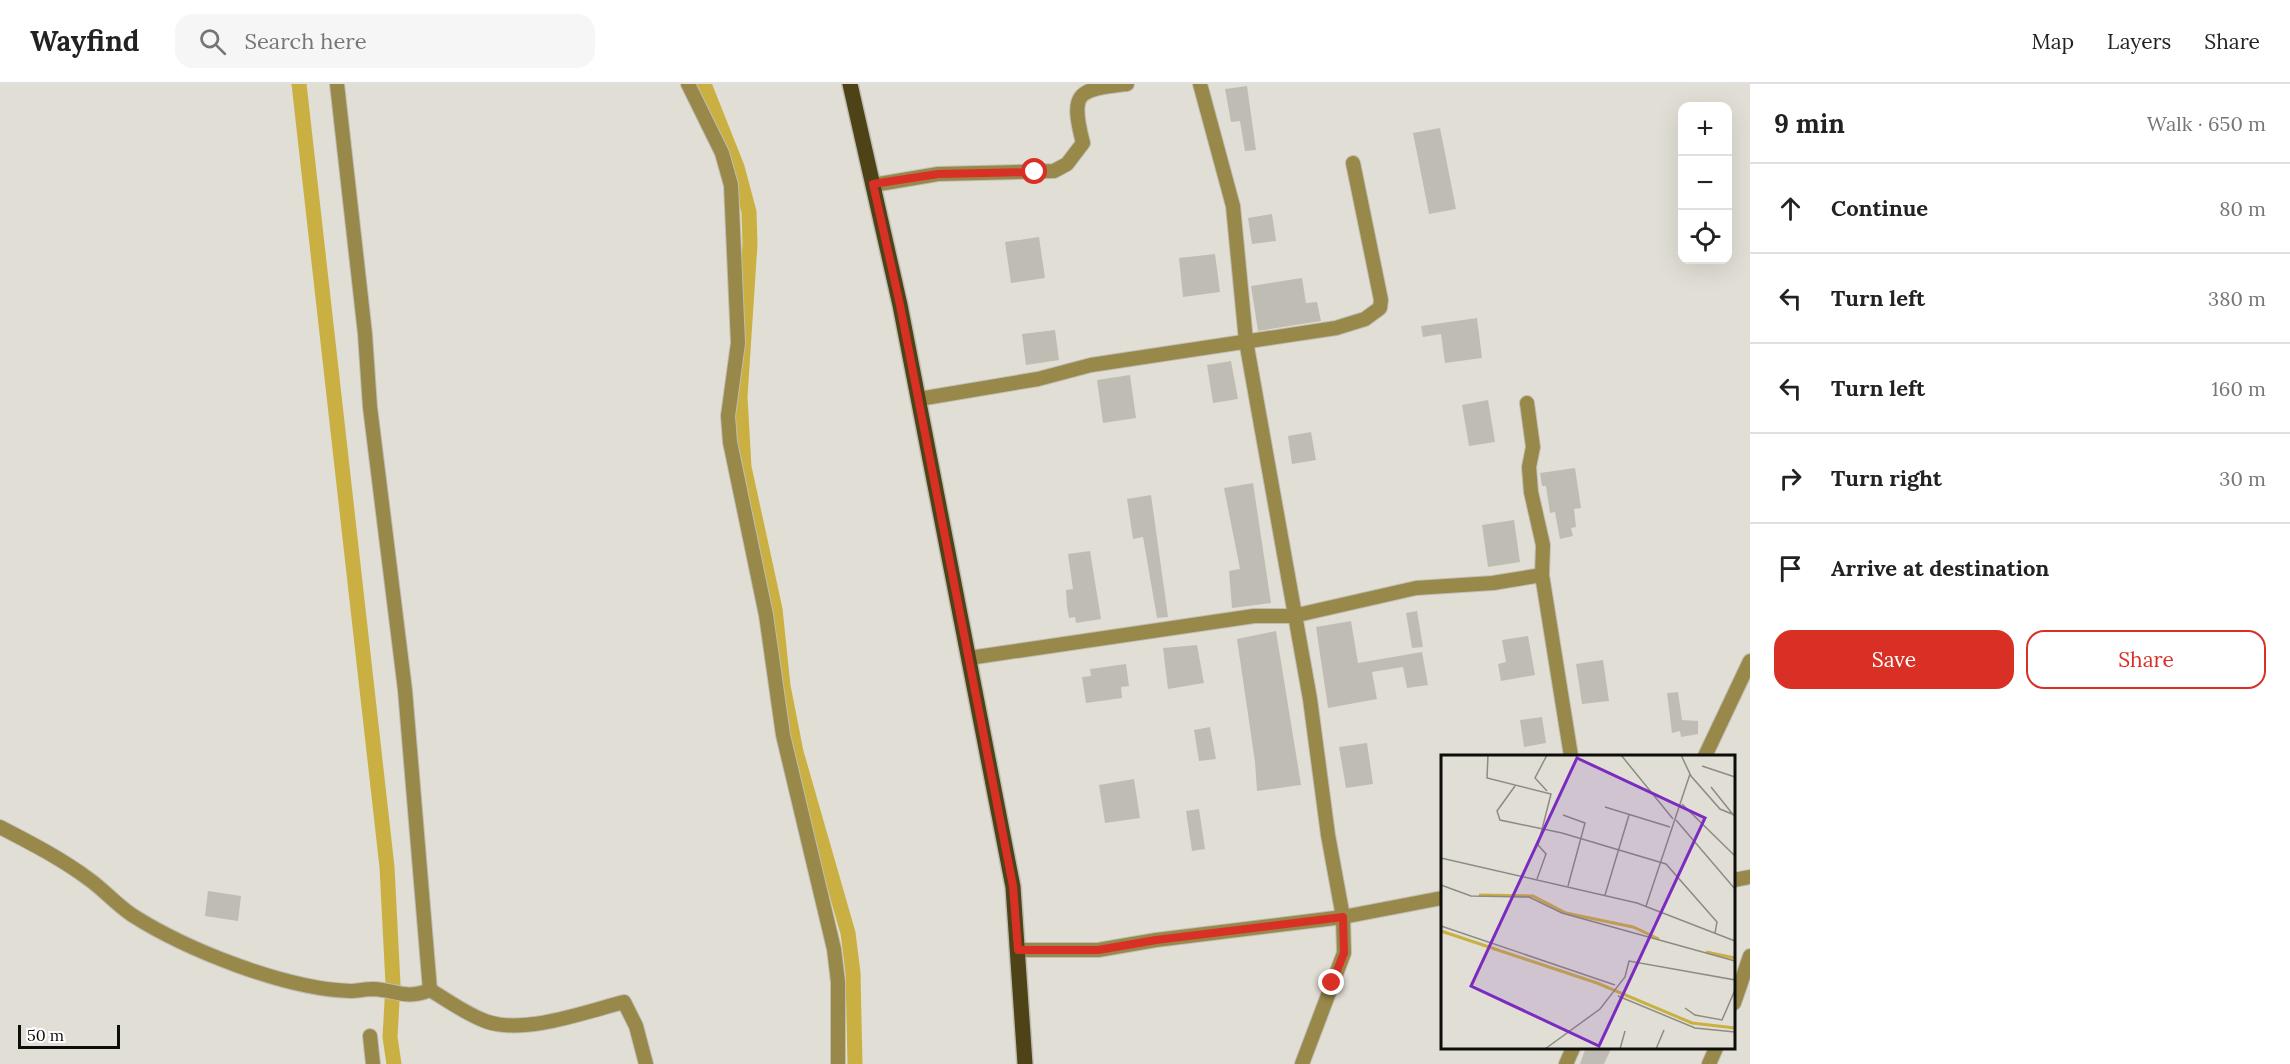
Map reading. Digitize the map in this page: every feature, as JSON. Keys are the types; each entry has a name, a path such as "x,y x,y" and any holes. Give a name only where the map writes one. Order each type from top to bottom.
{"main road":[{"path":"850,84 918,399 1013,886 1025,1064"}],"street":[{"path":"337,84 365,333 371,418 405,690 430,990"},
{"path":"688,84 722,153 730,185 738,343 728,416 730,442 766,615 783,735 834,949 838,982 838,1064"},
{"path":"873,184 938,174 1054,171 1068,164 1083,143 1078,114 1080,97 1086,90 1096,87 1127,84"},
{"path":"1200,84 1233,206 1246,341 1270,469 1293,616 1310,699 1328,835 1343,917 1344,953 1302,1064"},
{"path":"918,399 1038,379 1091,365 1285,337 1365,320 1380,308 1380,290 1353,163"},
{"path":"1527,403 1533,447 1529,467 1531,492 1543,545 1542,575 1570,755"},
{"path":"969,658 1254,616 1293,616 1416,588 1493,583 1542,575"},
{"path":"1705,755 1750,661"},
{"path":"0,827 72,868 131,915 235,965 300,982 349,991 374,989 400,996 416,996 430,990"},
{"path":"1735,880 1750,877"},
{"path":"1018,950 1098,950 1156,940 1343,917 1441,898"},
{"path":"1735,1000 1750,956"},
{"path":"430,990 488,1022 513,1026 532,1025 624,1002 636,1026 646,1064"},
{"path":"370,1036 373,1064"},
{"path":"1566,1064 1572,1049"},
{"path":"1709,1064 1715,1049"}],"building":[{"path":"1247,86 1256,150 1245,151 1240,121 1231,122 1225,89"},
{"path":"1440,128 1456,209 1429,214 1413,133"},
{"path":"1272,214 1276,241 1252,244 1248,218"},
{"path":"1039,237 1045,278 1011,283 1005,242"},
{"path":"1215,254 1220,292 1183,297 1179,258"},
{"path":"1302,278 1306,303 1317,302 1321,321 1258,331 1251,286"},
{"path":"1477,318 1482,358 1445,363 1441,334 1423,337 1421,326"},
{"path":"1055,330 1059,360 1026,365 1022,334"},
{"path":"1231,361 1238,399 1213,403 1207,365"},
{"path":"1130,375 1136,418 1103,423 1097,380"},
{"path":"1488,400 1495,442 1469,446 1462,405"},
{"path":"1311,432 1316,460 1292,464 1288,436"},
{"path":"1575,468 1581,508 1574,509 1576,527 1571,528 1573,536 1560,539 1555,512 1550,513 1546,486 1542,486 1540,473"},
{"path":"1253,483 1271,603 1232,608 1229,571 1240,569 1224,488"},
{"path":"1151,495 1168,617 1157,618 1143,537 1133,539 1127,499"},
{"path":"1514,520 1520,562 1488,567 1482,525"},
{"path":"1090,551 1101,619 1076,623 1075,617 1069,618 1067,607 1066,590 1073,589 1068,554"},
{"path":"1417,611 1423,647 1412,648 1406,613"},
{"path":"1351,621 1358,663 1422,652 1428,685 1407,688 1403,667 1372,672 1377,699 1328,708 1316,627"},
{"path":"1276,631 1301,785 1257,791 1255,762 1237,639"},
{"path":"1528,636 1535,675 1501,681 1498,664 1506,662 1502,640"},
{"path":"1197,645 1204,683 1168,689 1163,648"},
{"path":"1603,660 1609,701 1582,704 1576,664"},
{"path":"1126,664 1129,686 1121,687 1122,698 1086,703 1082,677 1091,676 1090,669"},
{"path":"1678,692 1682,720 1698,721 1698,734 1681,737 1680,731 1672,733 1667,693"},
{"path":"1542,717 1546,743 1524,747 1520,720"},
{"path":"1210,727 1216,759 1199,761 1194,730"},
{"path":"1367,743 1373,784 1346,788 1339,747"},
{"path":"1134,779 1140,818 1105,823 1099,785"},
{"path":"1199,809 1205,849 1192,851 1186,811"},
{"path":"208,891 241,896 238,921 205,916"},
{"path":"1585,1049 1611,1049 1604,1064 1580,1064"}],"waterway":[{"path":"299,84 387,867 393,984 390,1037 394,1064"},
{"path":"704,84 737,167 749,212 750,244 740,397 744,467 775,609 783,686 796,752 848,933 853,973 855,1064"}],"route":[{"path":"1035,172 938,174 873,184 900,305 1013,886 1018,950 1098,950 1156,940 1343,917 1344,953 1332,983"}]}
